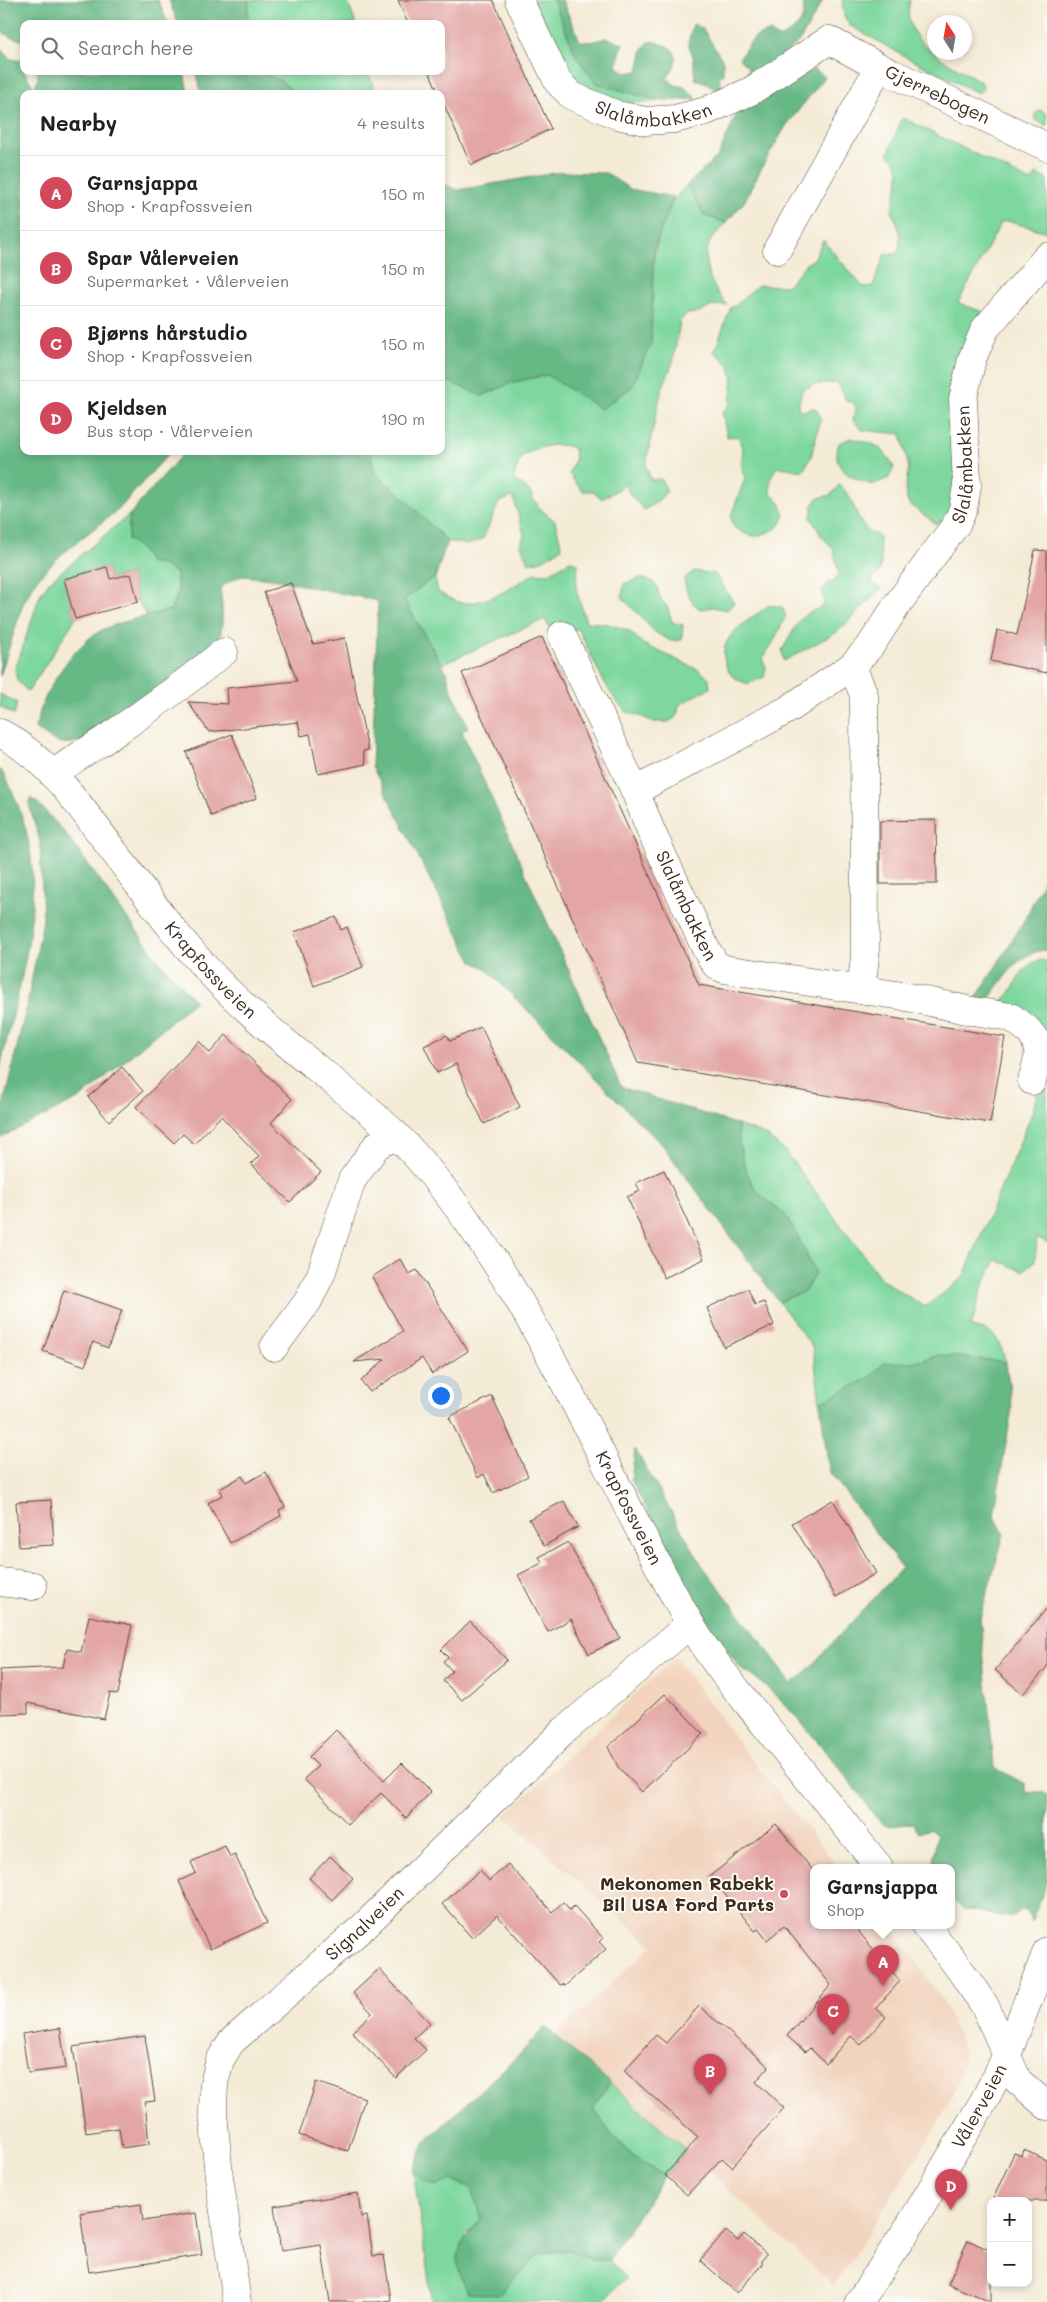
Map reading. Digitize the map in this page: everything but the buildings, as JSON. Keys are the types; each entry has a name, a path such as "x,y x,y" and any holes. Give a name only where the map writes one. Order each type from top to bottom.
{"street":[{"name":"Slalåmbakken","path":"519,0 558,82 572,96 617,115 645,121 675,118 706,111 751,91 829,40"},
{"name":"Gjerrebogen","path":"829,40 879,68 1047,147"},
{"path":"777,250 879,68"},
{"name":"Slalåmbakken","path":"635,791 789,709 852,666 871,645 899,602 957,523 963,509 967,486 963,399 972,359 985,329 1047,257"},
{"name":"Slalåmbakken","path":"562,634 706,950 715,964 724,970 861,990 1011,1016 1027,1029 1035,1040 1039,1054 1032,1081"},
{"path":"53,775 146,711 224,652"},
{"path":"852,666 864,695 865,957 861,990"},
{"name":"Krapfossveien","path":"0,733 11,739 53,775 89,818 159,912 206,968 254,1016 396,1136 433,1176 466,1219 500,1270 542,1341 690,1624 723,1672 877,1864"},
{"path":"274,1347 308,1301 321,1274 352,1180 377,1146 396,1136"},
{"path":"0,1582 33,1586"},
{"name":"Signalveien","path":"237,2302 219,2177 213,2112 214,2083 220,2060 231,2042 362,1928 565,1730 690,1624"},
{"path":"928,1929 985,2006 1018,2081 1047,2106"},
{"name":"Vålerveien","path":"860,2302 912,2222 985,2100 1007,2055 1047,1951"}],"shaded area":[{"path":"675,1657 748,1755 837,1864 810,1864 810,1929 889,1929 917,1961 945,2005 963,2049 963,2064 955,2091 936,2127 834,2286 686,2150 555,2035 652,1946 504,1816"}],"green space":[{"path":"0,0 158,0 166,20 20,20 20,40 10,37 0,30"},
{"path":"169,0 249,0 247,20 176,20"},
{"path":"249,0 347,0 354,20 247,20"},
{"path":"530,0 553,0 577,58 596,83 659,101 633,102 611,98 592,90 576,77 563,61 551,43"},
{"path":"553,0 562,0 580,41 590,42 606,38 623,44 616,66 627,73 638,71 643,48 650,41 671,49 675,53 676,58 667,78 675,85 684,87 697,99 659,101 596,83 577,58"},
{"path":"803,0 823,0 801,39 780,59 746,79 749,68 739,59 748,45 764,33 770,32 778,38 795,28 802,19"},
{"path":"842,0 910,0 909,16 913,29 920,41 927,47 927,60 944,60 982,83 983,89 978,93 908,58 849,25 844,15"},
{"path":"693,24 703,29 723,61 723,74 719,78 721,85 726,88 716,90 707,83 695,79 693,56 688,43"},
{"path":"0,49 11,59 20,61 20,75 26,75 34,89 38,75 185,75 187,90 20,90 20,455 167,455 119,509 62,554 37,579 23,604 0,676"},
{"path":"814,69 825,77 786,126 744,202 726,223 704,215 687,185 718,156 738,111"},
{"path":"197,75 268,75 282,82 291,90 200,90"},
{"path":"268,75 369,75 375,90 291,90 282,82"},
{"path":"1040,110 1047,114 1047,126 1035,120 1035,114"},
{"path":"903,118 1031,182 1037,174 1047,179 1047,232 1007,221 1001,223 958,303 986,313 950,518 936,524 908,503 905,489 909,468 901,434 862,430 853,420 856,408 854,403 846,400 838,383 815,384 802,390 798,407 802,411 815,408 821,417 811,457 803,471 781,467 776,468 771,477 770,492 783,509 783,520 774,530 757,536 748,535 733,526 731,516 745,478 741,462 743,451 738,436 727,437 722,412 730,405 732,375 727,364 714,352 731,307 735,306 758,285 784,286 789,284 806,264 814,259 823,240 863,287 873,286 885,254 898,254 900,243 897,223 892,213 899,173 898,166 888,155"},
{"path":"560,172 606,173 630,189 674,197 654,248 651,343 632,387 601,409 547,375 513,382 482,396 445,380 445,185 458,190"},
{"path":"687,185 704,215 726,223 710,242 706,258 709,275 713,284 727,305 712,306 700,312 687,314 680,321 673,362 662,389 646,466 651,480 661,479 667,491 657,502 644,510 631,496 625,485 602,499 593,491 582,491 569,474 575,459 574,448 560,445 547,446 521,457 513,479 529,491 539,508 555,521 562,548 542,560 529,563 521,545 524,534 513,497 499,502 483,539 468,545 447,541 401,495 374,473 371,455 445,455 445,380 482,396 513,382 547,375 651,343 654,259 664,219 673,201"},
{"path":"851,438 877,446 885,453 894,467 889,478 872,485 844,471 837,460 837,452 839,443"},
{"path":"182,455 371,455 374,473 401,495 447,541 435,578 428,581 404,600 446,671 450,686 468,727 462,732 621,1087 738,1125 743,1160 749,1178 757,1191 784,1214 789,1221 815,1273 805,1291 779,1302 664,1147 485,968 472,961 372,766 378,601 273,579 242,576 233,579 220,588 222,618 217,647 86,740 70,743 59,742 35,728 42,706 52,685 67,662 85,642 95,634 112,626 171,610 178,592 176,573 163,565 149,562 140,548 128,539 130,514"},
{"path":"839,485 850,498 865,528 879,536 881,565 879,573 873,578 872,583 881,589 839,631 784,661 782,650 796,626 801,619 824,605 822,590 828,583 835,581 839,574 833,548 822,537 811,518 812,506 818,498 831,495"},
{"path":"130,514 128,539 140,548 149,562 163,565 176,573 178,592 171,610 147,616 138,602 131,574 110,579 107,567 64,578 75,619 28,692 17,680 15,670 40,595 50,581"},
{"path":"570,561 578,563 576,589 586,622 608,624 630,631 643,644 699,670 709,678 710,688 679,705 677,717 668,722 651,722 623,709 604,681 578,629 567,630 553,635 545,619 442,664 404,600 428,581 435,578 438,592 454,601 464,603 483,600 501,593 535,573 547,574"},
{"path":"694,571 715,574 734,603 727,610 713,607 700,609 689,596 684,579"},
{"path":"640,578 652,581 657,586 660,599 667,606 672,622 683,625 682,640 671,641 656,633 622,597 624,584"},
{"path":"769,605 782,607 786,616 762,659 766,667 764,677 748,684 736,679 728,671 724,652 726,644 737,629"},
{"path":"0,694 17,703 14,715 0,707"},
{"path":"0,769 8,781 17,803 27,835 32,868 32,902 23,969 0,1068"},
{"path":"30,798 38,803 65,833 159,961 195,1001 82,1097 0,1138 0,1118 27,1005 43,920 40,842 29,804"},
{"path":"1047,873 1047,950 1026,956 1011,970 984,1004 973,1003 1023,923"},
{"path":"1041,960 1047,961 1047,1044 997,1007 1011,991 1024,970 1031,964"},
{"path":"1047,1061 1047,1243 1037,1237 1035,1261 1023,1271 996,1260 983,1285 971,1327 987,1331 995,1337 1006,1362 941,1355 916,1362 884,1363 869,1378 820,1402 813,1348 779,1302 805,1291 815,1273 789,1221 778,1208 757,1191 749,1178 743,1160 738,1125 765,1135 784,1150 882,1280 925,1307 963,1278 1031,1116"},
{"path":"941,1355 1006,1362 1012,1408 994,1515 1004,1534 980,1618 994,1767 1025,1784 1025,1792 1042,1792 1047,1795 1047,1882 1031,1923 1028,1911 1023,1909 1013,1916 999,1917 977,1911 964,1910 955,1901 955,1864 934,1864 937,1835 929,1829 919,1833 913,1823 891,1826 880,1822 834,1762 786,1706 754,1677 742,1670 712,1631 631,1480 635,1449 702,1565 780,1667 790,1684 801,1677 902,1568 829,1471 820,1402 869,1378 884,1363 916,1362"},
{"path":"545,2027 610,2083 593,2108 607,2129 623,2147 642,2163 665,2175 609,2260 592,2260 570,2250 540,2253 497,2295 469,2293 459,2271 458,2262 461,2246 481,2220 472,2188 452,2180 437,2186 424,2181 413,2170 425,2142 520,2054"},
{"path":"610,2083 686,2150 665,2175 642,2163 624,2147 593,2108"},
{"path":"413,2170 424,2181 452,2180 472,2188 481,2220 465,2236 497,2295 540,2253 570,2250 592,2260 609,2260 626,2277 603,2302 432,2302"}],"place":[{"name":"Mekonomen Rabekk Bil USA Ford Parts","path":"784,1894"},
{"name":"Garnsjappa","path":"883,1986"},
{"name":"Bjørns hårstudio","path":"833,2035"},
{"name":"Spar Vålerveien","path":"710,2095"},
{"name":"Kjeldsen","path":"951,2210"}]}
